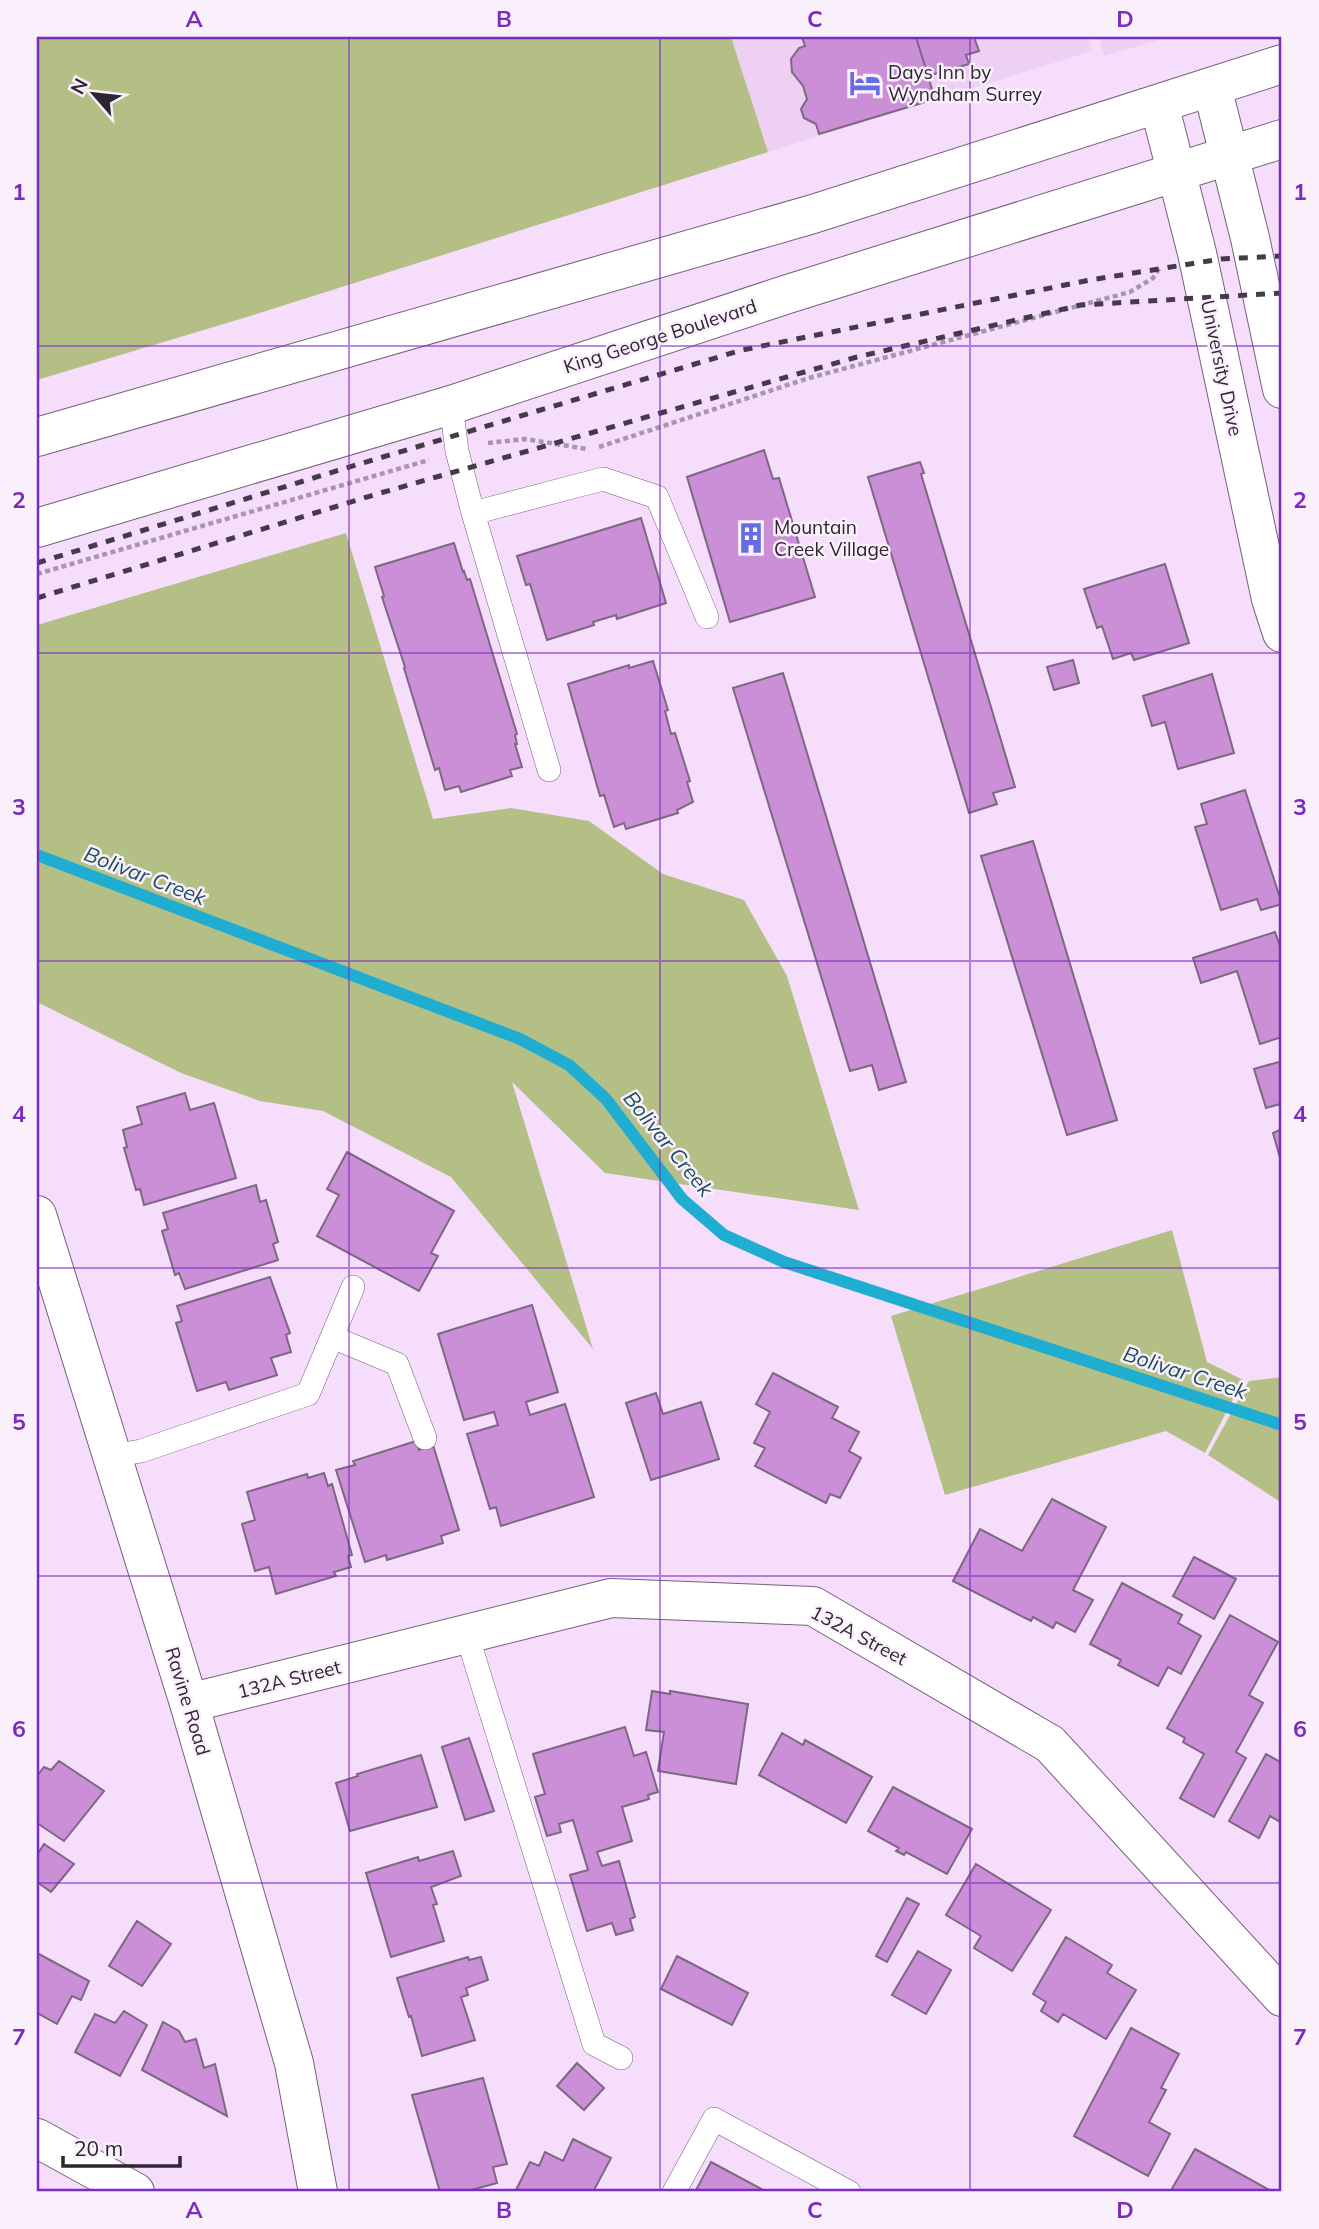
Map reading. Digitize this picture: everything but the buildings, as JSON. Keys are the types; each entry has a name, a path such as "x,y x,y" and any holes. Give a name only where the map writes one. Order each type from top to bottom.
{"main road":[{"path":"37,437 813,214 1282,64"},
{"path":"1212,87 1250,238 1282,389"},
{"name":"University Drive","path":"1159,104 1197,253 1272,599 1282,632"},
{"name":"King George Boulevard","path":"37,528 451,405 788,294 1282,139"},
{"name":"Ravine Road","path":"37,1215 189,1703 294,2063 318,2192"},
{"name":"132A Street","path":"189,1703 611,1598 813,1606 1050,1744 1282,1997"},
{"path":"37,2138 135,2192"}],"lane":[{"path":"451,405 457,451 473,513 549,770"},
{"path":"473,513 603,480 657,498 707,617"},
{"path":"112,1456 141,1451 307,1394 353,1287"},
{"path":"332,1337 397,1364 425,1438"},
{"path":"467,1634 594,2044 621,2058"},
{"path":"674,2192 714,2119 849,2192"}],"path":[{"path":"37,574 484,444 525,439 590,449 808,378 1130,292 1153,278"}],"shaded area":[{"path":"731,37 1088,37 1092,51 768,152"},
{"path":"1099,37 1169,37 1104,56"}],"green space":[{"path":"37,37 731,37 768,152 247,317 37,380"},
{"path":"346,533 433,819 511,808 589,821 663,874 744,900 787,976 859,1210 605,1173 512,1082 593,1349 451,1177 323,1111 260,1101 181,1073 37,1002 37,625"},
{"path":"1172,1230 1207,1362 1243,1380 1205,1453 1166,1431 945,1495 891,1316"},
{"path":"1282,1377 1282,1503 1208,1455 1249,1381"}],"waterway":[{"name":"Bolivar Creek","path":"37,855 520,1039 569,1065 606,1099 682,1199 724,1235 784,1262 1282,1425"}],"railway":[{"path":"37,563 742,350 1090,280 1221,259 1282,256"},
{"path":"37,598 377,494 857,357 1081,305 1282,293"}],"place":[{"name":"Days Inn by Wyndham Surrey","path":"865,83"},
{"name":"Mountain Creek Village","path":"751,538"}]}
